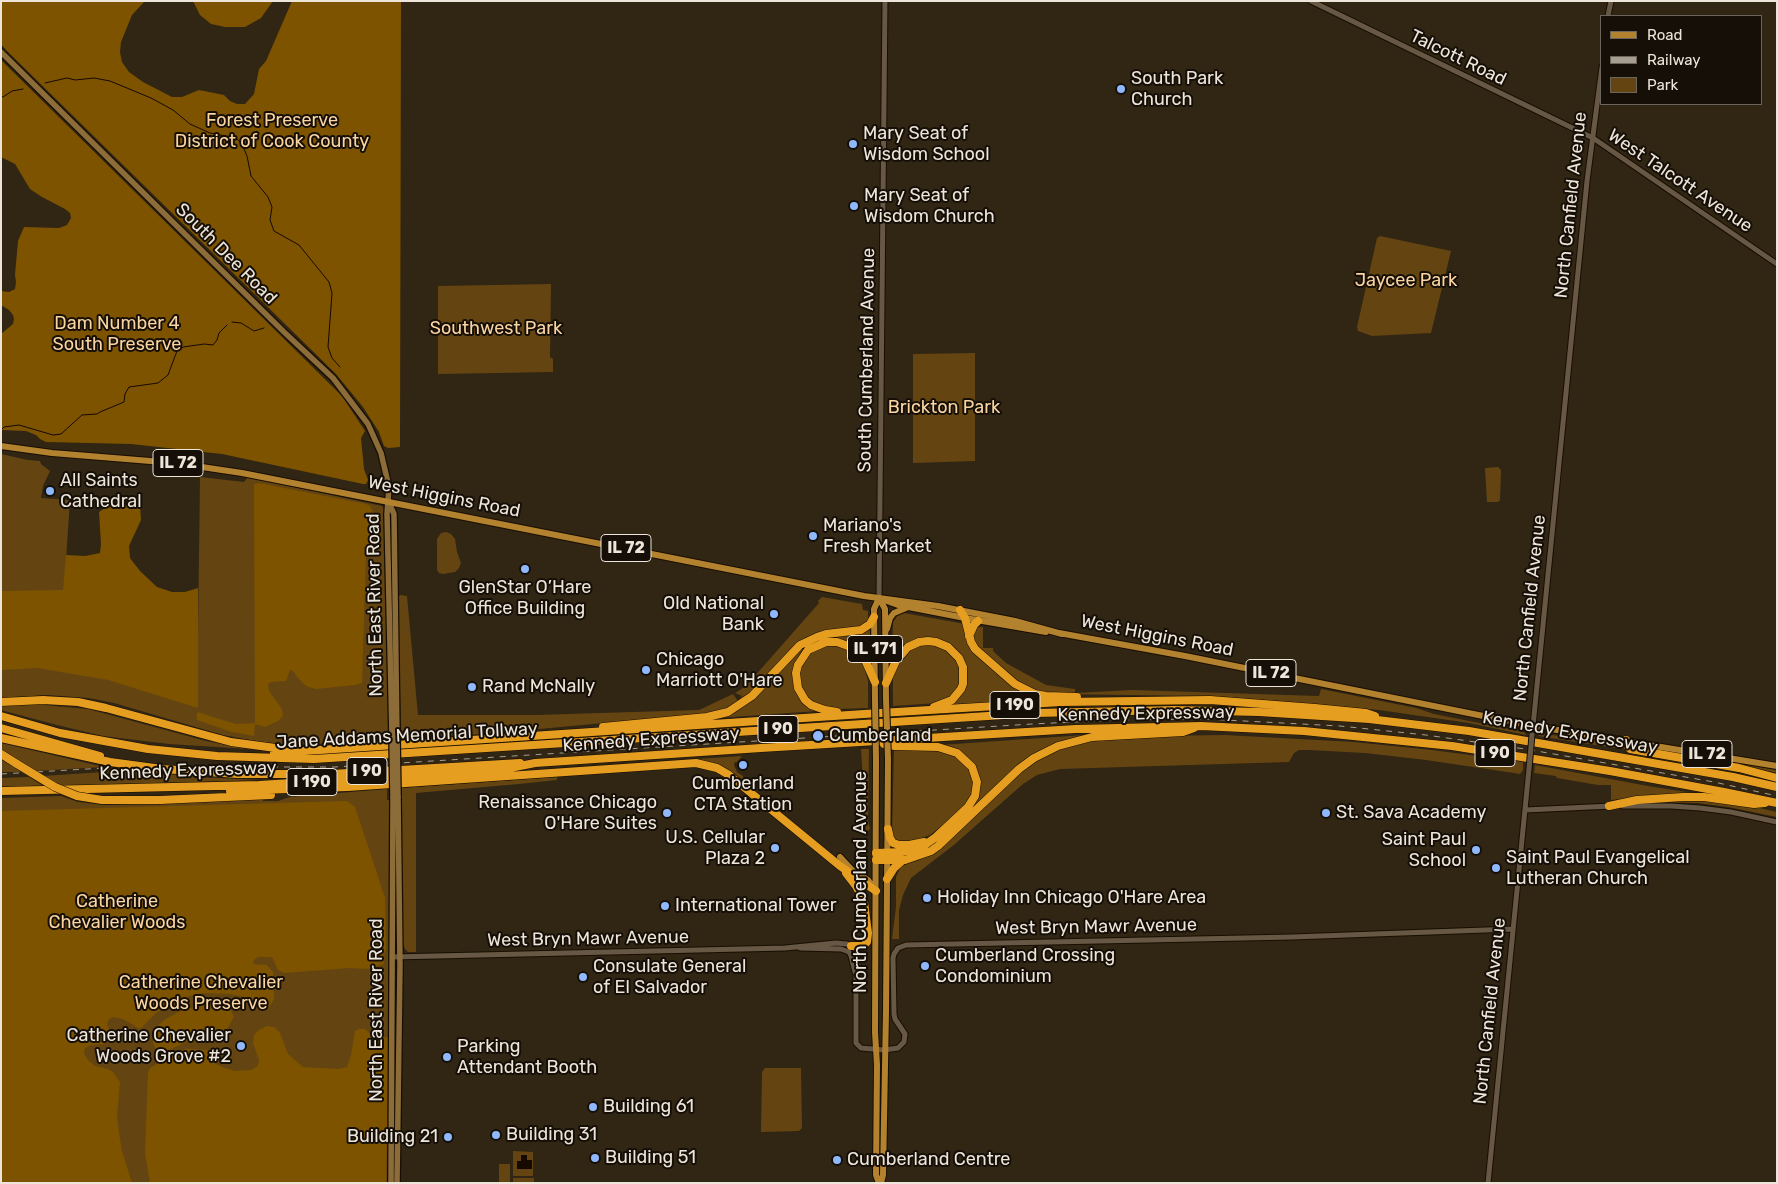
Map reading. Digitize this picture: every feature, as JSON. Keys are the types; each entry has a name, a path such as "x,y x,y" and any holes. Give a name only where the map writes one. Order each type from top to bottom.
{"highway":[{"path":"960,610 965,618 972,646 1015,684 1026,691 1046,696 1114,701"},
{"path":"536,736 722,714 736,708 752,696 800,645 817,636 861,630 870,624 874,617"},
{"path":"969,636 974,624 978,621"},
{"path":"886,682 896,661 908,647 919,642 928,641 943,644 952,650 959,658 963,667 964,679 961,689 947,702 916,710"},
{"path":"864,714 830,711 811,705 805,700 798,688 796,673 798,666 804,654 812,647 826,642 837,642 848,646 863,657 869,666 875,682"},
{"name":"I 190","path":"3,702 43,700 78,702 231,742 266,748 321,750 916,710 1114,701 1210,700 1366,713 1386,720"},
{"name":"Jane Addams Memorial Tollway","path":"1,716 60,733 169,751 225,756 314,759 1035,713 1214,710 1292,713 1386,720"},
{"name":"Kennedy Expressway","path":"1386,720 1509,737 1733,777 1777,787"},
{"path":"887,880 895,867 905,860 923,854 938,846 1019,769 1034,758 1058,746 1092,737 1184,732 1201,726"},
{"name":"Kennedy Expressway","path":"1,791 269,784 490,770 535,763 1076,728 1201,726 1304,731 1420,742 1610,771 1776,802"},
{"name":"Jane Addams Memorial Tollway","path":"1,728 104,756 199,771"},
{"name":"Jane Addams Memorial Tollway","path":"1,738 110,762 199,771 331,774 535,763"},
{"path":"1626,740 1626,745 1630,749 1738,768 1777,778"},
{"path":"872,742 895,746 923,745 947,749 966,759 972,768 977,782 972,801 968,807 934,839 922,847 887,856"},
{"path":"169,751 185,749 272,753 321,750"},
{"path":"1,754 55,787 77,796 102,800 262,796 348,787"},
{"path":"88,789 248,791 348,787 696,763 717,768 729,776 876,891"},
{"path":"1609,806 1637,800 1683,797 1754,804 1776,802"},
{"path":"888,829 890,838 898,845 909,845 934,839"},
{"path":"876,856 887,856 905,860"},
{"path":"840,862 856,886 866,910 867,942 863,946 851,946"}],"main road":[{"name":"South Dee Road","path":"1,52 332,378 359,410 376,438 386,469 389,487 388,500"},
{"name":"West Higgins Road","path":"1,446 45,452 175,462 242,473 388,500 879,598 960,610 1029,624 1062,634"},
{"name":"North East River Road","path":"388,500 400,957 397,1183"},
{"name":"West Higgins Road","path":"879,598 898,606 1163,652 1533,726 1777,766"},
{"name":"North Cumberland Avenue","path":"879,598 874,609 876,1175 879,1183"},
{"name":"North Cumberland Avenue","path":"879,598 884,609 888,759 883,1175 879,1183"},
{"path":"885,640 890,618 893,614 909,607"},
{"name":"North Canfield Avenue","path":"1532,735 1533,726"},
{"name":"North East River Road","path":"391,1183 395,796"}],"street":[{"name":"South Cumberland Avenue","path":"879,598 885,1"},
{"name":"Talcott Road","path":"1311,1 1593,138"},
{"path":"1608,15 1610,1"},
{"name":"North Canfield Avenue","path":"1533,726 1587,182 1600,83"},
{"name":"West Talcott Avenue","path":"1593,138 1777,264"},
{"name":"North Canfield Avenue","path":"1488,1183 1532,735"},
{"path":"1525,810 1609,806 1671,806 1700,808 1777,822"},
{"name":"West Bryn Mawr Avenue","path":"785,948 836,943 851,946 857,952 856,1042 861,1048 884,1050 898,1048 904,1042 905,1034 895,1019 894,1014 893,958 896,951 902,946 1306,937 1513,929"},
{"name":"West Bryn Mawr Avenue","path":"392,957 785,948 845,950 851,956 856,978"}],"green space":[{"name":"Forest Preserve District of Cook County","path":"1,1 145,1 132,15 121,42 122,62 129,72 143,82 172,97 182,97 199,90 224,95 230,101 237,104 245,104 254,94 259,69 266,61 292,1 401,1 400,447 388,448 384,446 379,432 363,407 336,374 6,50 1,44"},
{"path":"193,1 273,1 261,18 245,27 225,27 211,24 200,15"},
{"name":"Dam Number 4 South Preserve","path":"1,60 342,396 365,431 361,438 364,469 368,480 366,484 222,454 131,444 46,442 26,431 1,430 1,334 13,324 14,319 9,310 1,305 1,291 9,292 15,289 18,241 24,227 59,228 67,225 71,218 70,213 65,209 30,189 15,164 1,157"},
{"name":"Jaycee Park","path":"1380,236 1451,251 1431,333 1372,336 1358,331 1357,327 1377,238"},
{"name":"Southwest Park","path":"551,284 550,357 553,359 553,372 438,374 438,286"},
{"name":"Brickton Park","path":"975,353 975,461 913,463 913,354"},
{"path":"1,454 40,461 50,471 43,486 41,498 70,500 64,589 197,708 200,477 244,482 248,477 382,506 386,512 385,574 389,732 387,732 387,740 296,745 261,742 223,735 114,703 89,698 48,695 1,698"},
{"path":"1498,467 1501,470 1500,500 1498,502 1487,502 1485,468"},
{"path":"259,483 366,504 370,506 375,516 374,544 368,549 366,555 362,683 316,689 306,686 290,670 286,681 268,684 269,691 282,709 283,716 278,721 265,727 255,724 254,736 232,732 197,720 197,712 236,724 255,723 254,484"},
{"path":"123,504 140,505 141,520 129,546 130,558 140,571 157,587 172,592 185,592 198,588 198,708 108,680 37,668 1,670 1,591 63,590 66,555 85,556 100,553 99,512 108,506"},
{"path":"446,532 455,539 461,563 455,572 443,574 437,570 437,539 441,533"},
{"path":"400,595 407,596 418,715 535,715 699,710 733,694 738,701 742,696 735,693 746,686 819,603 818,601 822,597 862,604 863,610 868,611 868,621 863,626 824,632 806,638 794,646 751,693 728,709 712,713 496,733 401,739 398,597"},
{"path":"904,613 965,624 980,658 1046,699 949,705 956,700 966,682 965,664 952,646 943,640 932,638 903,647 892,660 893,622 898,615"},
{"path":"976,627 983,627 983,648 993,648 993,651 1006,663 1046,685 1075,689 1075,693 1132,690 1319,696 1321,689 1524,732 1526,735 1469,723 1379,710 1316,704 1212,696 1049,694 1031,689 1019,683 979,649 972,636"},
{"path":"870,630 871,664 862,652 847,642 824,639 802,650 793,670 794,688 807,706 817,711 718,718 730,714 804,646 826,637 856,635"},
{"path":"835,644 846,647 863,664 868,681 868,708 836,709 821,707 807,698 801,690 799,674 801,665 809,653 824,645"},
{"path":"928,644 938,646 947,651 957,662 961,680 957,689 949,698 937,703 893,706 893,678 898,664 905,654 917,646"},
{"path":"32,704 88,709 206,741 248,749 169,744 103,736 1,710 1,706"},
{"path":"1540,734 1622,744 1628,750 1538,736"},
{"path":"1084,735 1056,744 1017,766 967,814 979,788 979,774 974,765 941,745"},
{"path":"1225,735 1354,742 1432,750 1523,762 1523,770 1520,774 1365,753 1299,750 1294,753 1289,762 1060,769 1037,775 1023,784 955,844 911,878 903,895 899,910 899,939 892,939 896,907 896,877 901,866 919,860 1023,769 1042,757 1059,749 1094,740 1157,736"},
{"path":"1,743 104,767 34,771 1,750"},
{"path":"1630,745 1777,770 1777,775"},
{"path":"861,749 869,749 868,820 870,829 866,832"},
{"path":"894,749 935,749 949,753 960,759 969,768 973,778 973,788 969,799 957,814 930,835 912,842 898,841 893,837 892,833"},
{"path":"742,756 734,765 737,772 743,776 744,784 696,759"},
{"path":"1,759 10,764 21,772 1,772"},
{"path":"1535,765 1699,794 1669,794 1611,800 1611,785 1598,785 1534,773"},
{"path":"104,767 198,777 260,780 58,786 42,776 104,772"},
{"path":"29,777 43,786 1,786 1,778"},
{"path":"557,777 557,780 416,793 416,952 408,952 402,939 402,788"},
{"name":"Catherine Chevalier Woods","path":"387,789 387,800 390,800 391,1007 388,1183 1,1183 1,798 61,796 78,802 104,805 263,799 263,801 278,801 290,797"},
{"path":"1688,799 1759,808 1777,812 1777,817 1698,803 1640,802"},
{"name":"Catherine Chevalier Woods","path":"347,801 355,807 385,898 386,949 383,956 384,964 368,969 350,968 284,973 278,970 272,957 258,957 254,960 253,964 267,965 273,972 274,999 269,1008 265,1007 262,1002 254,999 230,994 203,993 186,997 170,1004 156,1013 140,1029 123,1019 113,1017 109,1019 107,1024 111,1034 110,1040 104,1044 91,1045 85,1048 84,1054 95,1066 113,1072 120,1082 117,1116 119,1133 122,1151 132,1183 1,1183 1,811"},
{"path":"214,1004 228,1005 234,1017 227,1029 203,1036 198,1040 188,1041 169,1050 161,1052 156,1050 153,1043 153,1031 164,1020 184,1009"},
{"path":"267,1026 274,1027 280,1033 288,1054 303,1067 338,1069 347,1067 355,1031 359,1029 365,1029 373,1037 389,1037 386,1183 150,1183 145,1153 148,1073 150,1068 174,1054 185,1049 191,1049 209,1050 212,1062 222,1067 235,1071 251,1070 258,1066 259,1060 253,1043 254,1035"},
{"path":"765,1068 801,1068 802,1128 799,1131 761,1132 762,1072"},
{"path":"513,1151 533,1152 533,1176 513,1176"},
{"path":"499,1164 510,1164 510,1183 499,1183"},
{"path":"513,1178 534,1178 534,1183 513,1183"}],"shaded area":[{"path":"521,1155 527,1155 527,1160 532,1160 532,1169 517,1169 517,1161 521,1161"}],"waterway":[{"path":"45,83 67,78 75,80 94,78 110,81 151,98 173,110 190,124 210,133 236,138 242,144 247,156 251,176 268,197 272,207 270,220 274,231 299,245 329,282 332,293 328,347 332,358 340,367"},
{"path":"1,96 3,97 12,91 23,89"},
{"path":"232,322 241,323 254,331 264,328"},
{"path":"1,430 4,427 19,425 53,435 61,434 82,415 97,414 124,402 125,394 129,387 158,383 168,375 177,351 183,347 204,344 213,345 219,333 227,325"}],"railway":[{"path":"260,767 335,767 1032,724 1117,720 1206,719 1340,726 1426,735 1525,749 1714,782 1777,796"},
{"path":"1,774 104,768"}],"place":[{"name":"South Park Church","path":"1121,89"},
{"name":"Mary Seat of Wisdom School","path":"853,144"},
{"name":"Mary Seat of Wisdom Church","path":"854,206"},
{"name":"All Saints Cathedral","path":"50,491"},
{"name":"Mariano's Fresh Market","path":"813,536"},
{"name":"GlenStar O’Hare Office Building","path":"525,569"},
{"name":"Old National Bank","path":"774,614"},
{"name":"Chicago Marriott O'Hare","path":"646,670"},
{"name":"Rand McNally","path":"472,687"},
{"name":"Cumberland","path":"818,736"},
{"name":"Cumberland CTA Station","path":"743,765"},
{"name":"Renaissance Chicago O'Hare Suites","path":"667,813"},
{"name":"St. Sava Academy","path":"1326,813"},
{"name":"U.S. Cellular Plaza 2","path":"775,848"},
{"name":"Saint Paul School","path":"1476,850"},
{"name":"Saint Paul Evangelical Lutheran Church","path":"1496,868"},
{"name":"Holiday Inn Chicago O'Hare Area","path":"927,898"},
{"name":"International Tower","path":"665,906"},
{"name":"Cumberland Crossing Condominium","path":"925,966"},
{"name":"Consulate General of El Salvador","path":"583,977"},
{"name":"Catherine Chevalier Woods Grove #2","path":"241,1046"},
{"name":"Parking Attendant Booth","path":"447,1057"},
{"name":"Building 61","path":"593,1107"},
{"name":"Building 31","path":"496,1135"},
{"name":"Building 21","path":"448,1137"},
{"name":"Building 51","path":"595,1158"},
{"name":"Cumberland Centre","path":"837,1160"}],"park label":[{"name":"Catherine Chevalier Woods Preserve","path":"201,993"}]}
